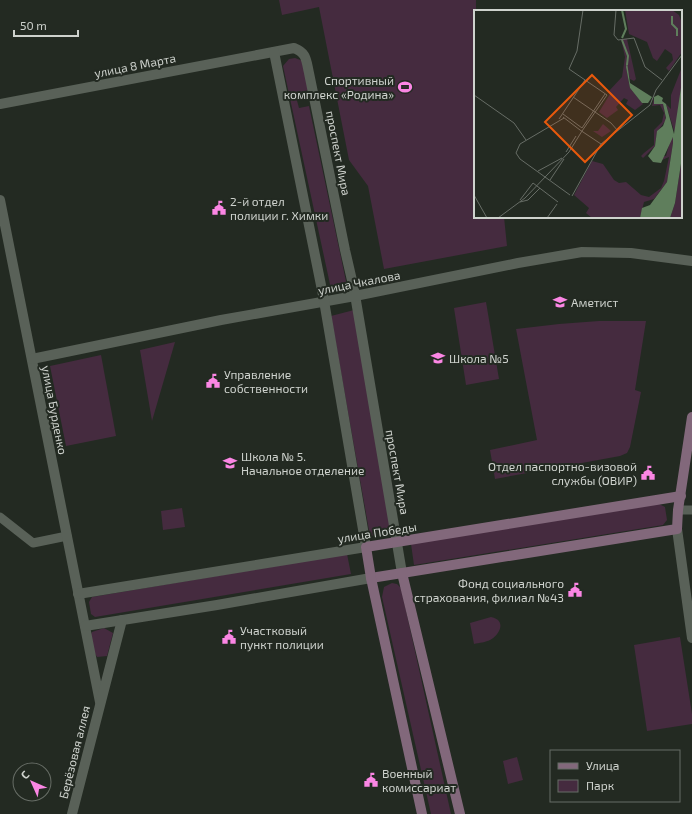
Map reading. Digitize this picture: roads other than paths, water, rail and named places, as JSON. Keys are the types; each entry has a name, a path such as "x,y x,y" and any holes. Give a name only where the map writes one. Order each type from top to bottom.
{"main road":[{"path":"371,578 677,529 678,510 692,417"},
{"name":"улица Победы","path":"366,547 681,496"},
{"path":"366,547 371,578 422,814"},
{"name":"проспект Мира","path":"402,573 460,814"}],"street":[{"name":"проспект Мира","path":"274,52 294,48 301,50 305,56 355,296 402,573"},
{"name":"улица 8 Марта","path":"0,104 274,52"},
{"path":"274,52 324,302 366,547"},
{"name":"улица Бурденко","path":"0,200 85,626"},
{"name":"улица Чкалова","path":"32,359 221,320 324,302 518,263 582,252 631,253 692,261"},
{"path":"678,510 692,510"},
{"path":"0,517 34,543 67,536"},
{"path":"677,529 692,638"},
{"name":"улица Победы","path":"78,594 366,547"},
{"path":"85,626 371,578"},
{"path":"100,702 122,620"},
{"name":"Берёзовая аллея","path":"72,814 100,702 85,626"}],"place":[{"name":"Спортивный комплекс «Родина»","path":"405,87"},
{"name":"2-й отдел полиции г. Химки","path":"219,208"},
{"name":"Аметист","path":"560,302"},
{"name":"Школа №5","path":"438,358"},
{"name":"Управление собственности","path":"213,381"},
{"name":"Школа № 5. Начальное отделение","path":"230,463"},
{"name":"Отдел паспортно-визовой службы (ОВИР)","path":"648,473"},
{"name":"Фонд социального страхования, филиал №43","path":"575,590"},
{"name":"Участковый пункт полиции","path":"229,637"},
{"name":"Военный комиссариат","path":"371,780"}]}
